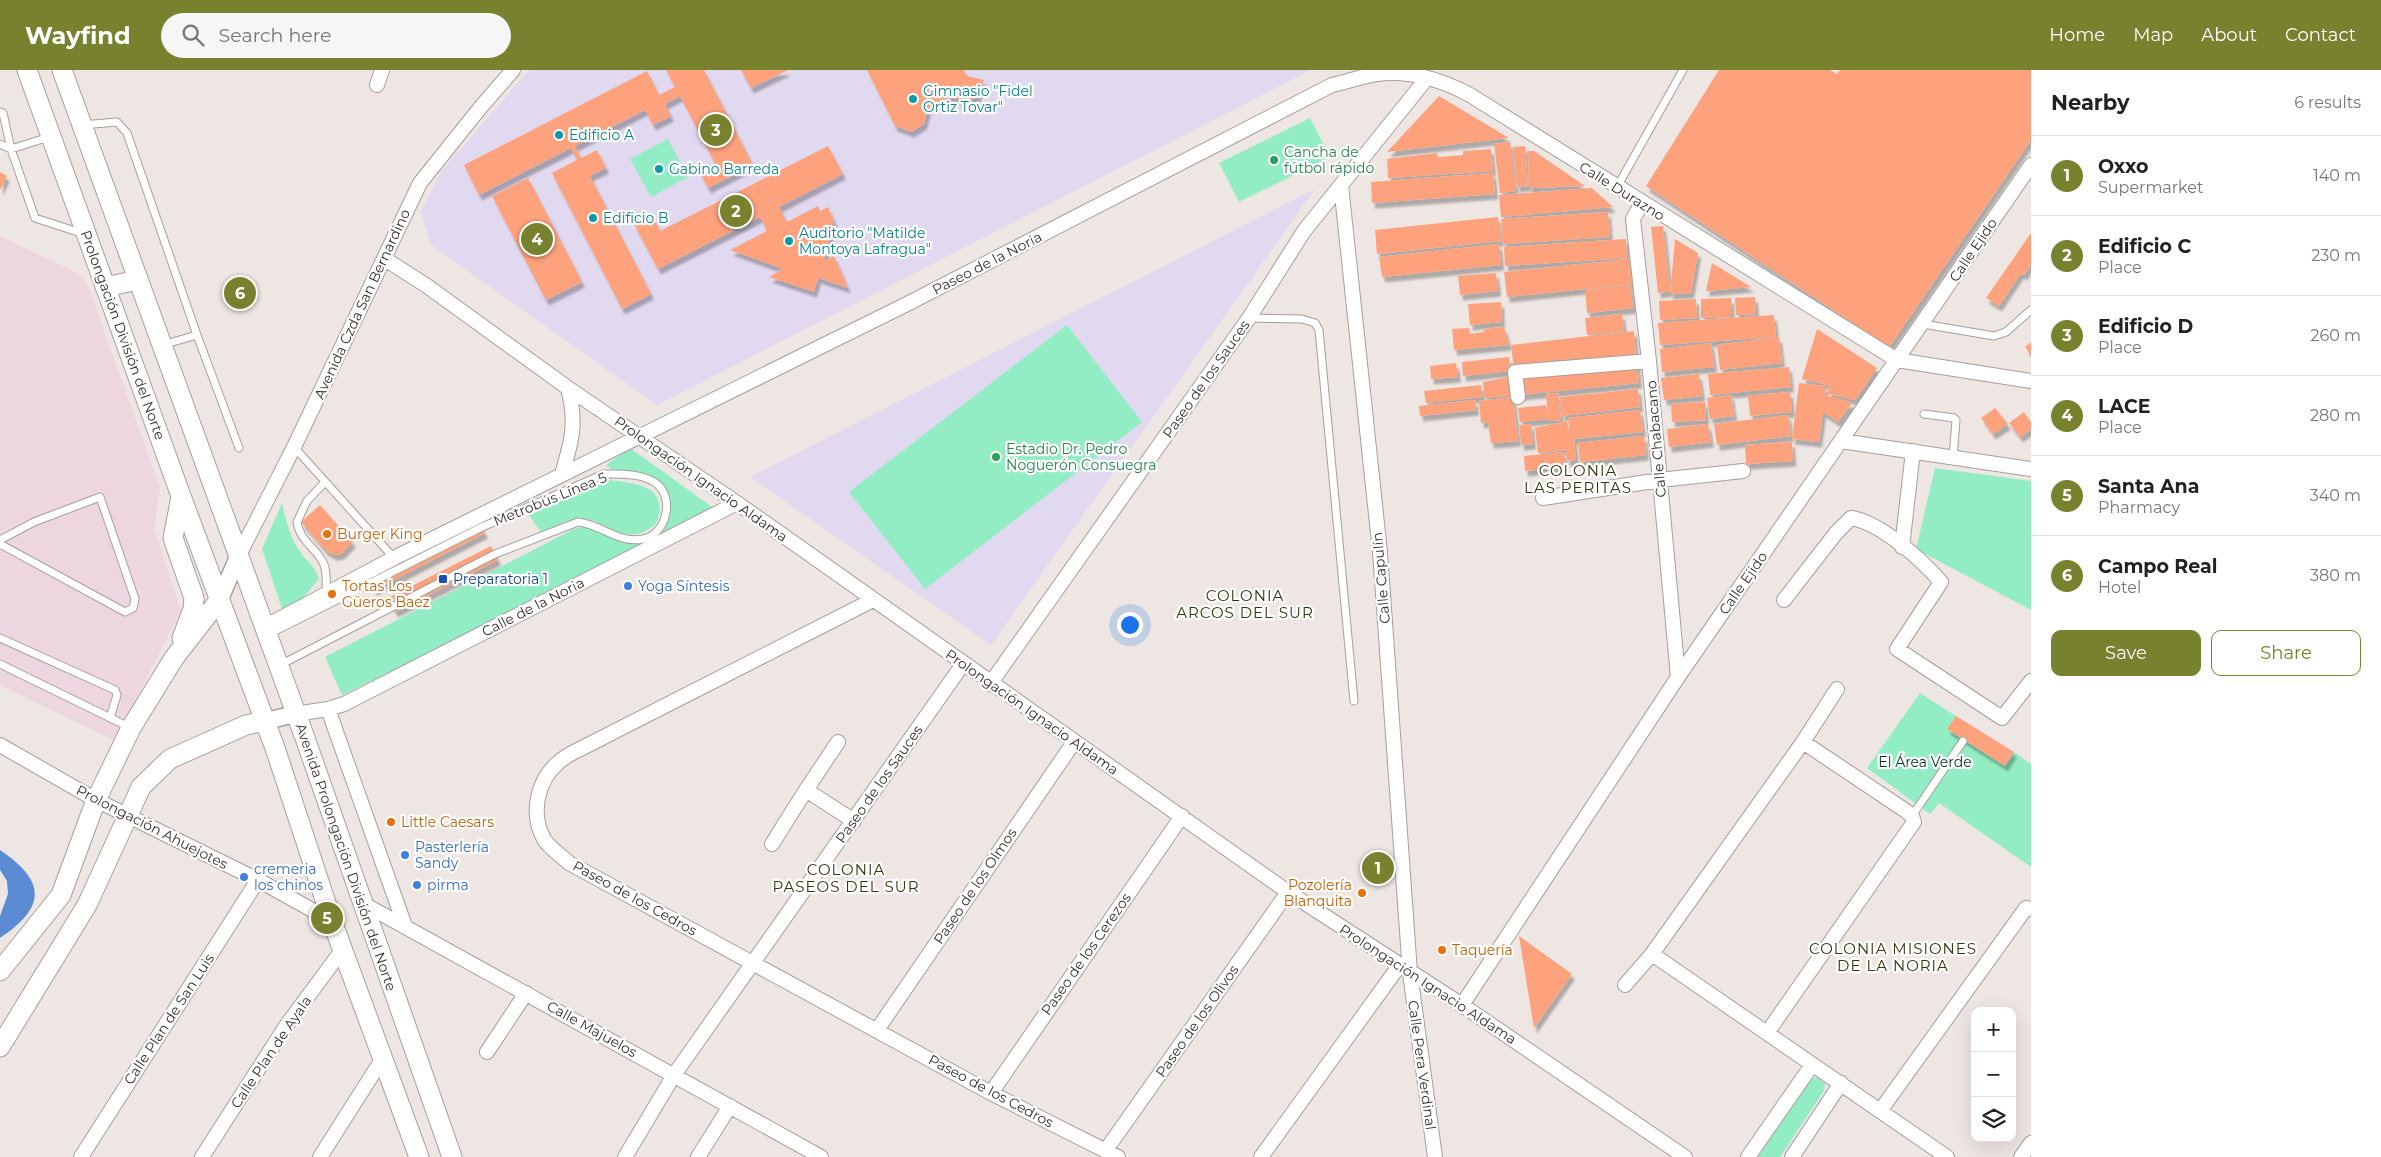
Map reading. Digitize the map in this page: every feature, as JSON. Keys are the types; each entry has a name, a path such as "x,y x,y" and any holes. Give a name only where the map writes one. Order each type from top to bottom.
{"main road":[{"name":"Prolongación División del Norte","path":"27,70 220,599"},
{"path":"62,70 238,557"},
{"path":"105,287 138,280"},
{"path":"174,658 193,609 194,598 173,538 181,496"},
{"name":"Avenida Prolongación División del Norte","path":"238,557 452,1157"},
{"path":"0,971 61,895 96,800 131,728 174,658 220,599"},
{"path":"220,599 266,721 332,921 419,1157"},
{"path":"0,1047 87,905 127,814 141,788 170,759 246,725 266,721"}],"street":[{"path":"377,85 382,70"},
{"name":"Avenida Czda San Bernardino","path":"238,557 385,260 420,183 513,70"},
{"name":"Calle Durazno","path":"1332,85 1377,74 1403,74 1448,83 1897,360"},
{"name":"Paseo de los Sauces","path":"990,684 1249,318 1304,232 1427,78"},
{"name":"Paseo de la Noria","path":"639,436 907,304 1332,85"},
{"name":"Calle Ejido","path":"1462,1005 1678,677 2031,165"},
{"name":"Calle Capulín","path":"1341,185 1380,552 1404,969"},
{"name":"Calle Chabacano","path":"1642,203 1633,219 1649,362 1678,677"},
{"name":"Prolongación Ignacio Aldama","path":"385,260 427,286 568,388 737,503 990,684 1182,816 1288,892 1462,1005 1685,1157"},
{"path":"1897,360 2031,381"},
{"path":"1518,397 1515,372 1649,362"},
{"path":"562,474 573,439 574,426 574,408 568,388"},
{"path":"265,631 394,558 639,436"},
{"path":"1841,441 2031,469"},
{"path":"1902,546 1913,451"},
{"path":"1543,498 1660,480 1743,471"},
{"name":"Calle de la Noria","path":"295,714 328,709 352,700 737,503"},
{"path":"1784,600 1836,533 1851,518 1863,520 1902,546 1930,569 1941,582 1897,649 2002,718 2031,681"},
{"path":"220,599 238,557"},
{"name":"Paseo de los Cedros","path":"874,600 582,748 558,762 546,777 539,791 537,807 538,824 544,840 570,863 991,1093 1112,1154"},
{"name":"Paseo de los Sauces","path":"625,1157 674,1074 963,664"},
{"path":"1625,985 1652,954 1803,742 1837,689"},
{"path":"328,709 405,926"},
{"path":"266,721 295,714"},
{"path":"772,844 838,742"},
{"name":"Paseo de los Olmos","path":"877,1030 1074,742"},
{"path":"1767,1033 1914,822 1912,816 1803,742"},
{"name":"Prolongación Ahuejotes","path":"0,745 96,800 258,880 332,921"},
{"path":"806,790 854,821"},
{"name":"Paseo de los Cerezos","path":"991,1093 1182,816"},
{"name":"Calle Plan de San Luis","path":"81,1157 258,880"},
{"name":"Paseo de los Olivos","path":"1112,1154 1288,892"},
{"name":"Calle Majuelos","path":"362,902 674,1074 813,1155"},
{"path":"1880,1111 2026,908 2031,909"},
{"name":"Calle Plan de Ayala","path":"202,1157 286,1026 343,949"},
{"path":"1652,954 1947,1157"},
{"path":"1261,1157 1404,969"},
{"name":"Calle Pera Verdinal","path":"1404,969 1435,1157"},
{"path":"487,1052 526,993"},
{"path":"320,1157 383,1058"},
{"path":"1748,1157 1812,1065"},
{"path":"1792,1157 1841,1083"},
{"path":"698,1157 730,1106"},
{"path":"2021,1157 2031,1143"}],"lane":[{"path":"1616,188 1683,70"},
{"path":"0,112 3,113 11,149 35,218 86,234"},
{"path":"82,125 117,122 127,133 197,335 239,448"},
{"path":"0,144 11,149 51,137"},
{"path":"1922,324 1994,336 2006,332 2031,310"},
{"path":"1249,318 1302,319 1315,323 1320,330 1354,701"},
{"path":"162,345 197,335"},
{"path":"1924,414 1954,418 1956,420 1953,458"},
{"path":"294,447 394,558"},
{"name":"Metrobús Línea 5","path":"265,631 482,527 604,474 626,474 646,479 657,484 664,498 666,508 663,524 655,535 643,539 624,539 592,523 578,522 495,554 278,666"},
{"path":"325,482 306,501 297,522 301,537 322,560 326,575 326,596"},
{"path":"0,540 34,522 100,497 135,599 134,608 125,612 0,544"},
{"path":"0,638 115,690 117,695 110,718"},
{"path":"0,664 131,728"},
{"path":"1912,816 1963,741"}],"shaded area":[{"path":"529,70 1311,70 657,405 431,245 421,211 440,173"},
{"path":"1315,189 991,645 750,477"},
{"path":"0,236 79,274 89,288 160,488 154,529 181,611 115,741 0,685"}],"green space":[{"name":"Cancha de fútbol rápido","path":"1310,118 1330,157 1239,202 1219,163"},
{"path":"668,139 688,177 651,197 630,159"},
{"name":"Estadio Dr. Pedro Noguerón Consuegra","path":"1067,325 1142,422 925,589 849,492"},
{"path":"630,448 719,512 342,695 325,657 574,529 589,527 616,539 635,544 644,543 652,539 663,528 667,519 669,510 668,496 641,475 611,469 606,465"},
{"path":"1935,468 2031,481 2031,610 1916,549"},
{"path":"607,480 643,486 651,491 656,496 659,504 659,517 655,525 639,534 629,534 620,533 595,521 577,519 563,522 541,532 529,515"},
{"path":"282,503 291,535 319,579 302,599 282,609 262,549"},
{"name":"El Área Verde","path":"1920,693 1956,716 1947,729 2005,766 2014,752 2031,764 2031,867 1939,803 1930,814 1867,768"},
{"path":"1817,1077 1825,1084 1824,1091 1780,1157 1758,1157 1811,1079"}],"water":[{"path":"0,850 26,872 33,883 35,894 33,905 26,916 0,938 0,916 8,894 7,881 0,870"}],"building":[{"path":"666,70 704,70 753,165 708,188 699,171 715,163 680,96 665,104 671,116 653,125 645,110 575,146 581,158 597,150 606,168 590,176 651,294 622,309 552,173 577,160 571,148 479,195 464,165 647,71 659,95 675,87"},
{"path":"741,70 788,70 751,88"},
{"name":"Gimnasio \"Fidel Ortiz Tovar\"","path":"867,70 964,70 967,76 984,80 978,96 967,102 951,97 928,108 924,124 911,132 895,126"},
{"path":"1719,70 1830,70 1837,74 1840,70 2031,70 2031,140 1889,347 1646,186"},
{"path":"1439,96 1509,138 1387,152"},
{"path":"1510,142 1516,191 1500,193 1494,144"},
{"path":"828,146 843,174 779,207 787,222 818,206 820,211 828,207 834,221 824,261 834,256 848,288 818,278 814,292 769,277 783,269 730,250 767,231 760,217 658,269 634,224 652,215 660,231"},
{"path":"1525,146 1528,186 1517,187 1513,147"},
{"path":"1491,149 1493,171 1388,178 1387,159 1437,153 1438,157 1463,155 1463,151"},
{"path":"1528,151 1534,151 1585,186 1529,188"},
{"path":"0,172 7,176 0,190"},
{"path":"1493,173 1495,194 1372,203 1371,182"},
{"path":"528,178 582,282 546,300 492,196"},
{"path":"1592,188 1613,207 1501,217 1499,195"},
{"path":"1608,212 1610,237 1503,244 1501,219"},
{"path":"1498,217 1501,241 1377,254 1375,230"},
{"path":"1663,226 1670,291 1658,293 1651,227"},
{"path":"2031,233 2031,265 2024,275 2021,273 1999,306 1986,298"},
{"path":"1626,239 1627,258 1505,266 1504,247"},
{"path":"1675,239 1698,253 1691,293 1670,294"},
{"path":"1499,244 1501,265 1382,277 1379,257"},
{"path":"1629,259 1632,284 1507,297 1504,272"},
{"path":"1712,263 1751,287 1706,291"},
{"path":"1496,273 1498,291 1460,295 1458,276"},
{"path":"1630,285 1633,308 1587,313 1585,290"},
{"path":"1755,297 1756,314 1736,315 1735,298"},
{"path":"1731,298 1732,317 1701,318 1701,299"},
{"path":"1696,299 1697,318 1660,320 1659,301"},
{"path":"1501,302 1502,322 1470,325 1468,304"},
{"path":"1622,314 1624,331 1587,335 1585,318"},
{"path":"1774,315 1776,337 1660,345 1658,323"},
{"path":"1504,327 1509,345 1454,350 1452,329 1469,328 1470,334 1484,332 1484,329"},
{"path":"1817,329 1877,368 1855,400 1828,394 1829,385 1802,379"},
{"path":"1634,331 1636,357 1514,370 1511,345"},
{"path":"1779,337 1782,363 1720,370 1717,345"},
{"path":"2031,342 2031,355 2025,347"},
{"path":"1711,343 1714,367 1662,372 1660,349"},
{"path":"1509,357 1510,371 1463,376 1462,362"},
{"path":"1456,363 1458,377 1431,379 1430,366"},
{"path":"1637,363 1639,383 1520,395 1518,375"},
{"path":"1789,367 1791,387 1710,395 1708,374"},
{"path":"1699,374 1702,396 1664,400 1661,378"},
{"path":"1513,376 1515,395 1484,398 1483,382"},
{"path":"1799,383 1826,386 1825,395 1852,403 1838,422 1823,412 1819,442 1792,439"},
{"path":"1481,385 1482,397 1426,403 1424,391"},
{"path":"1638,389 1640,407 1562,416 1560,397"},
{"path":"1790,392 1792,412 1750,416 1748,396"},
{"path":"1558,393 1561,420 1549,421 1548,419 1520,422 1518,408 1546,405 1548,416 1546,394"},
{"path":"1731,395 1734,416 1710,419 1707,398"},
{"path":"1513,397 1518,441 1491,443 1488,422 1481,423 1479,401"},
{"path":"1475,400 1476,410 1420,416 1419,406"},
{"path":"1705,402 1706,420 1672,422 1671,404"},
{"path":"1995,408 2008,424 1993,434 1981,418"},
{"path":"1640,410 1643,432 1574,439 1576,460 1567,461 1566,450 1538,453 1535,428 1567,421 1570,440 1568,418"},
{"path":"2024,412 2031,422 2031,429 2020,437 2009,423"},
{"path":"1788,415 1791,436 1717,445 1714,424"},
{"path":"1531,424 1533,444 1521,445 1519,425"},
{"path":"1708,424 1711,442 1669,447 1667,429"},
{"path":"1644,436 1646,455 1580,462 1578,443"},
{"path":"1792,442 1793,461 1746,464 1745,445"},
{"path":"1564,452 1565,467 1525,471 1524,456"},
{"path":"320,505 353,542 341,554 334,555 325,550 301,522"},
{"name":"Preparatoria 1","path":"478,520 485,533 374,590 368,577"},
{"name":"Preparatoria 1","path":"491,546 498,560 395,612 388,598"},
{"path":"1956,716 2014,752 2005,766 1947,729"},
{"path":"1519,936 1572,974 1534,1028"}],"place":[{"name":"Gimnasio \"Fidel Ortiz Tovar\"","path":"913,99"},
{"name":"Edificio D","path":"716,130"},
{"name":"Edificio A","path":"559,135"},
{"name":"Cancha de fútbol rápido","path":"1274,160"},
{"name":"Gabino Barreda","path":"659,169"},
{"name":"Edificio C","path":"736,211"},
{"name":"Edificio B","path":"593,218"},
{"name":"LACE","path":"537,239"},
{"name":"Auditorio \"Matilde Montoya Lafragua\"","path":"789,241"},
{"name":"Campo Real","path":"240,293"},
{"name":"Estadio Dr. Pedro Noguerón Consuegra","path":"996,457"},
{"name":"Burger King","path":"327,534"},
{"name":"Preparatoria 1","path":"443,579"},
{"name":"Yoga Síntesis","path":"628,586"},
{"name":"Tortas Los Güeros Baez","path":"332,594"},
{"name":"Little Caesars","path":"391,822"},
{"name":"Pasterlería Sandy","path":"405,855"},
{"name":"Oxxo","path":"1378,868"},
{"name":"cremeria los chinos","path":"244,877"},
{"name":"pirma","path":"417,885"},
{"name":"Pozolería Blanquita","path":"1362,893"},
{"name":"Santa Ana","path":"327,918"},
{"name":"Taquería","path":"1442,950"}],"district":[{"name":"COLONIA LAS PERITAS","path":"1578,480"},
{"name":"COLONIA ARCOS DEL SUR","path":"1245,604"},
{"name":"COLONIA PASEOS DEL SUR","path":"846,878"},
{"name":"COLONIA MISIONES DE LA NORIA","path":"1893,958"}]}
